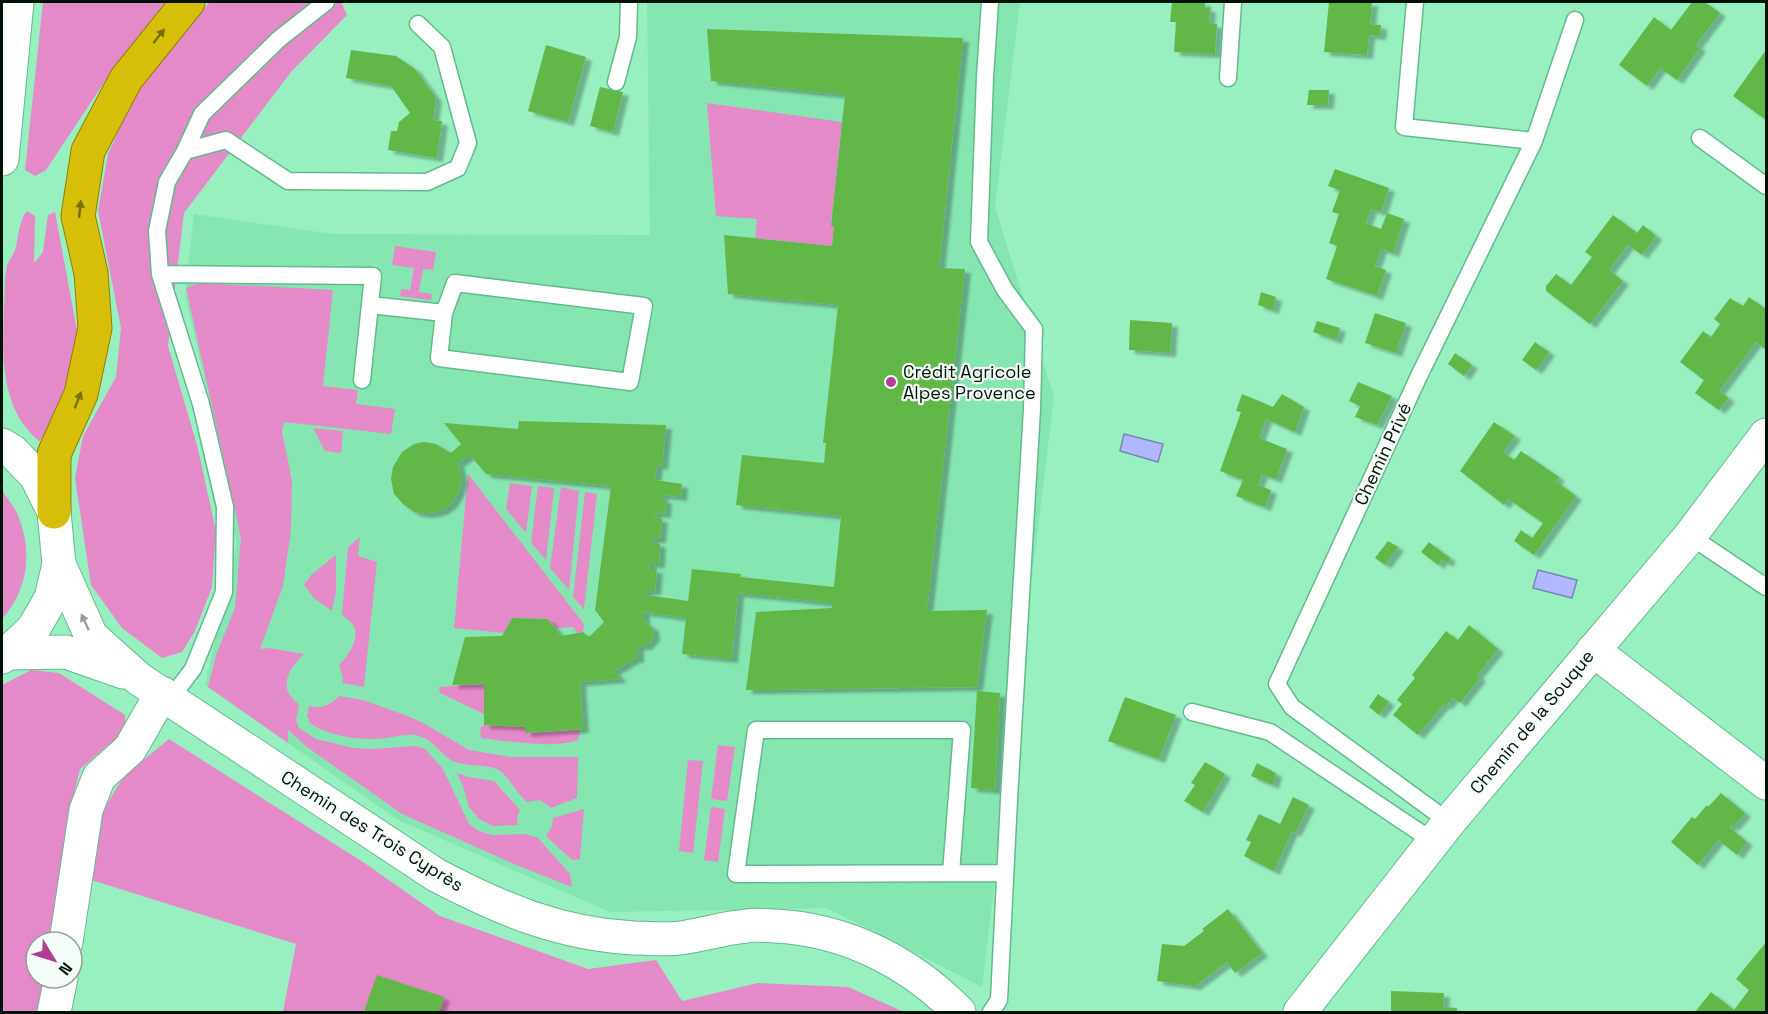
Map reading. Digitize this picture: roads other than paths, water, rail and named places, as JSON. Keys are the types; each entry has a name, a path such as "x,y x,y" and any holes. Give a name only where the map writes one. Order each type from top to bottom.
{"highway":[{"path":"54,512 54,454 81,394 95,328 91,273 78,216 88,151 126,79 188,2"}],"street":[{"path":"2,159 17,2"},
{"name":"Chemin de la Souque","path":"1300,1012 1441,832 1690,536 1767,435"},
{"path":"5,440 36,476 54,512 59,564 51,598 34,628 5,655"},
{"name":"Chemin des Trois Cyprès","path":"59,564 91,636 157,690 436,875 479,898 518,914 582,933 677,939 749,925 797,927 841,937 892,959 939,992 959,1012"},
{"path":"1593,650 1767,783"},
{"name":"Chemin des Trois Cyprès","path":"5,655 66,652 157,690"},
{"path":"68,930 86,810 99,777 130,749 157,690"},
{"path":"54,1012 59,990"}],"lane":[{"path":"157,690 193,669 224,592 225,507 201,404 160,274 157,231 167,182 185,151 202,114 279,39 326,2"},
{"path":"616,82 628,37 629,2"},
{"path":"990,2 979,242 1005,290 1034,329 1032,409 999,1000 991,1012"},
{"path":"1228,78 1233,2"},
{"path":"1415,2 1404,127 1534,141"},
{"name":"Chemin Privé","path":"1441,832 1292,707 1277,684 1418,378 1534,141 1575,20"},
{"path":"185,151 226,140 288,182 427,182 458,168 468,143 442,47 418,24"},
{"path":"1700,138 1767,186"},
{"path":"160,274 373,276 362,380"},
{"path":"455,283 644,306 630,382 439,358 444,313 455,283"},
{"path":"370,304 444,313"},
{"path":"1690,536 1767,587"},
{"path":"1192,712 1270,732 1441,832"},
{"path":"951,873 962,730 756,730 736,874 1005,873"}],"water":[{"path":"1124,434 1163,444 1158,462 1120,451"},
{"path":"1538,570 1577,580 1572,598 1533,588"}],"place":[{"name":"Crédit Agricole Alpes Provence","path":"891,382"}]}
